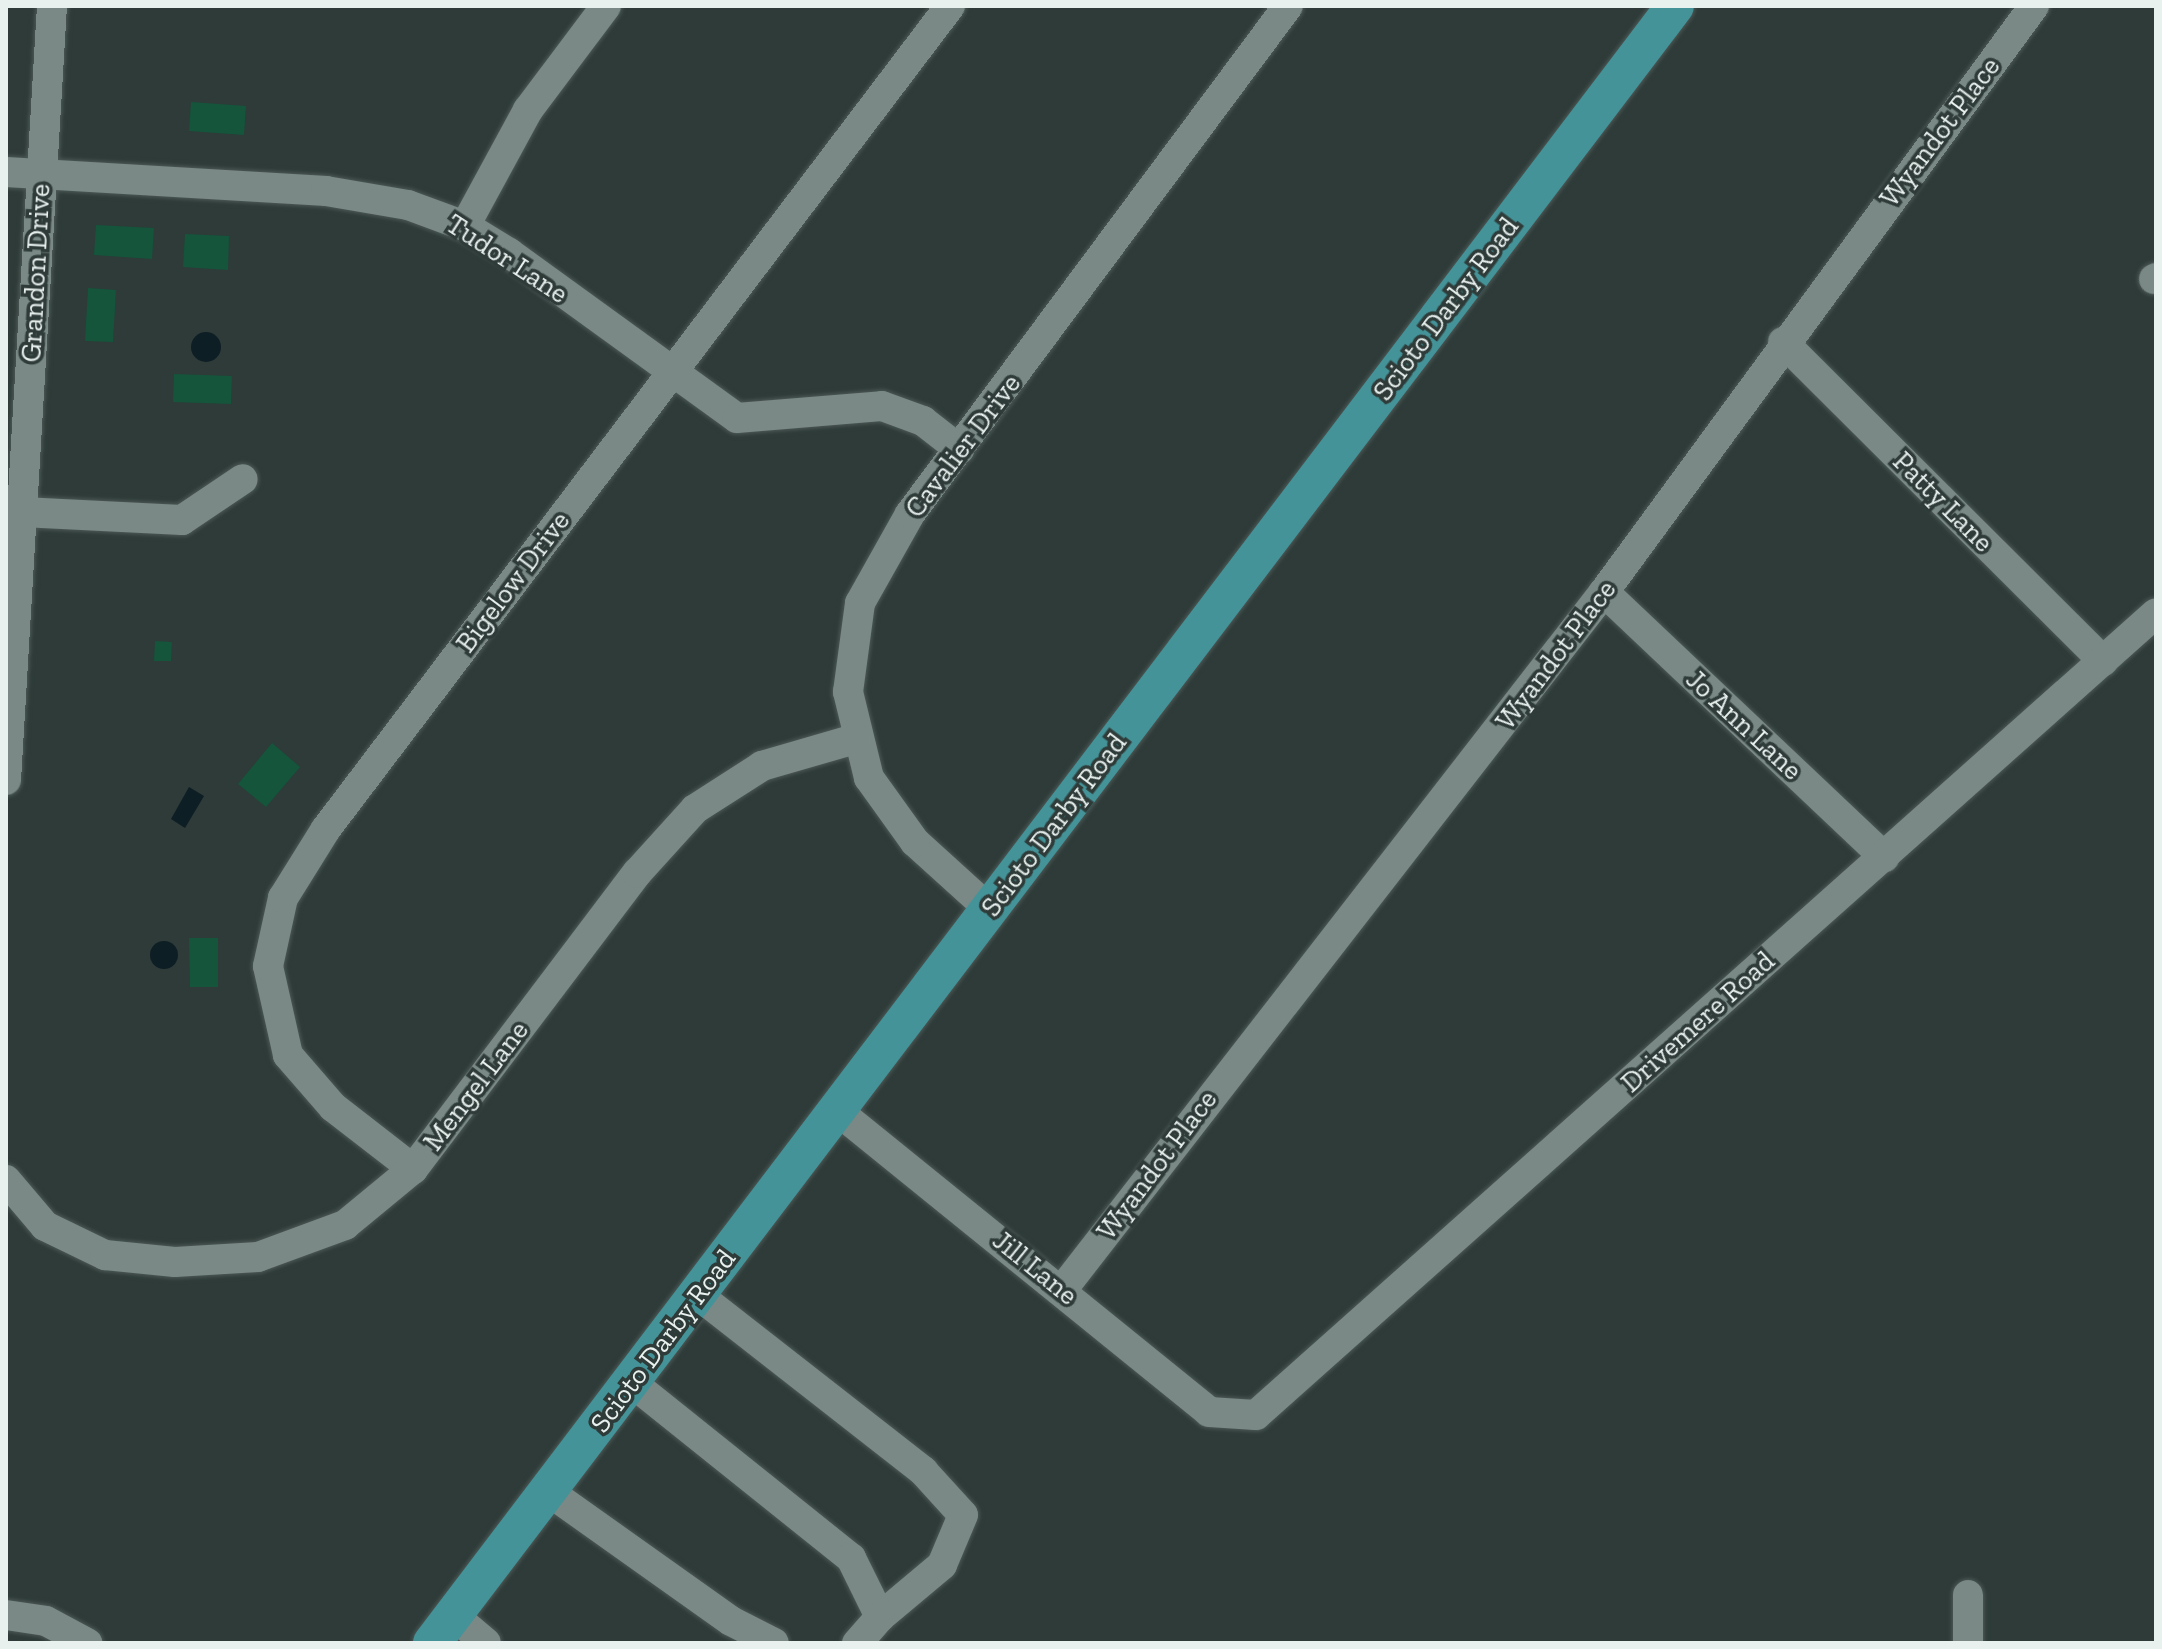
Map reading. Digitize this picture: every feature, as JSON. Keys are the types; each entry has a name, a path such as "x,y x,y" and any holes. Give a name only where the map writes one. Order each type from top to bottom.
{"main road":[{"name":"Scioto Darby Road","path":"442,1629 839,1112 989,909 1675,6"}],"street":[{"name":"Grandon Drive","path":"6,780 52,6"},
{"path":"465,226 528,110 606,6"},
{"name":"Bigelow Drive","path":"413,1169 333,1107 288,1055 270,996 271,931 326,829 950,6"},
{"name":"Cavalier Drive","path":"989,909 950,878 884,805 855,739 850,649 865,589 959,449 1288,6"},
{"name":"Wyandot Place","path":"1062,1290 1604,592 1783,342 2034,6"},
{"name":"Tudor Lane","path":"6,172 373,196 465,226 737,418 882,406 923,421 959,449"},
{"name":"Patty Lane","path":"1783,342 2103,661"},
{"path":"22,512 182,520 243,479"},
{"name":"Jo Ann Lane","path":"1604,592 1884,857"},
{"name":"Drivemere Road","path":"1233,1418 1274,1401 2156,613"},
{"name":"Mengel Lane","path":"6,1180 28,1210 74,1244 105,1255 220,1262 331,1231 413,1169 637,873 695,809 762,766 855,739"},
{"name":"Jill Lane","path":"839,1112 1062,1290 1199,1405 1233,1418"},
{"path":"698,1295 923,1471 963,1515 942,1565 880,1617 857,1643"},
{"path":"631,1382 851,1558 880,1617"},
{"path":"548,1491 731,1621 774,1643"},
{"path":"1968,1595 1968,1643"},
{"path":"6,1615 46,1621 87,1643"},
{"path":"442,1629 486,1643"}],"water":[{"path":"206,332 217,336 221,347 217,358 206,362 195,358 191,347 195,336"},
{"path":"189,787 204,796 185,828 171,819"},
{"path":"164,941 174,945 178,955 174,965 164,969 154,965 150,955 154,945"}],"building":[{"path":"191,102 246,106 244,135 189,131"},
{"path":"96,225 154,228 152,259 94,255"},
{"path":"185,234 229,236 228,270 183,267"},
{"path":"88,288 116,290 113,342 85,341"},
{"path":"174,374 232,376 231,404 173,402"},
{"path":"155,641 172,642 171,661 154,661"},
{"path":"272,743 300,767 266,807 238,784"},
{"path":"189,938 218,938 218,987 190,987"}]}
